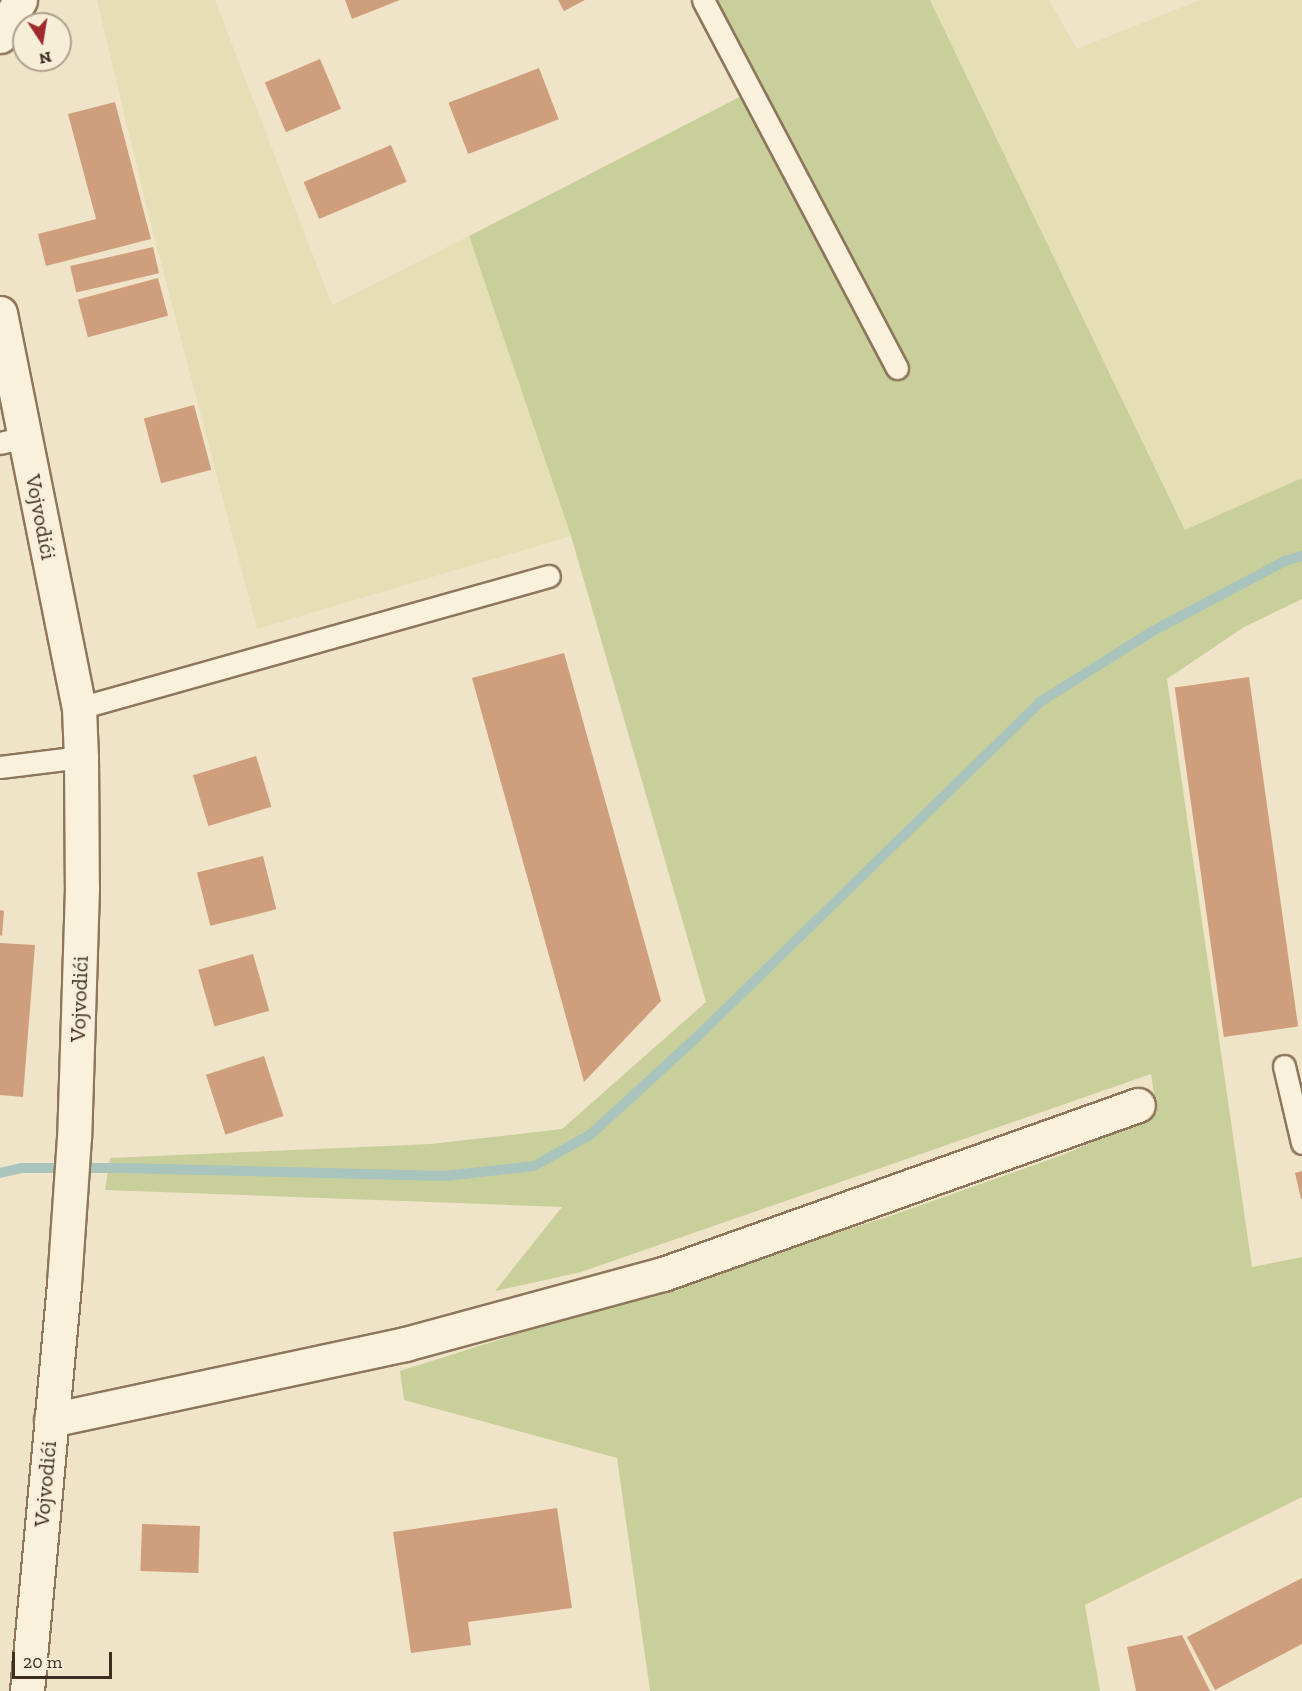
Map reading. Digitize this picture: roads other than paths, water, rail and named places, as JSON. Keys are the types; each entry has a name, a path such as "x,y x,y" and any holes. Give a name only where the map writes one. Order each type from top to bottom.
{"street":[{"path":"0,36 20,0"},
{"name":"Vojvodići","path":"0,313 12,440 79,708 81,758 82,888 74,1137 27,1691"},
{"path":"51,1420 405,1344 663,1274 1138,1105"}],"lane":[{"path":"703,0 897,368"},
{"path":"79,708 549,576"},
{"path":"0,767 81,758"},
{"path":"1284,1066 1302,1143"}],"waterway":[{"path":"0,1173 21,1168 121,1168 445,1176 534,1166 590,1135 696,1038 1040,702 1151,632 1285,561 1302,556"}]}
